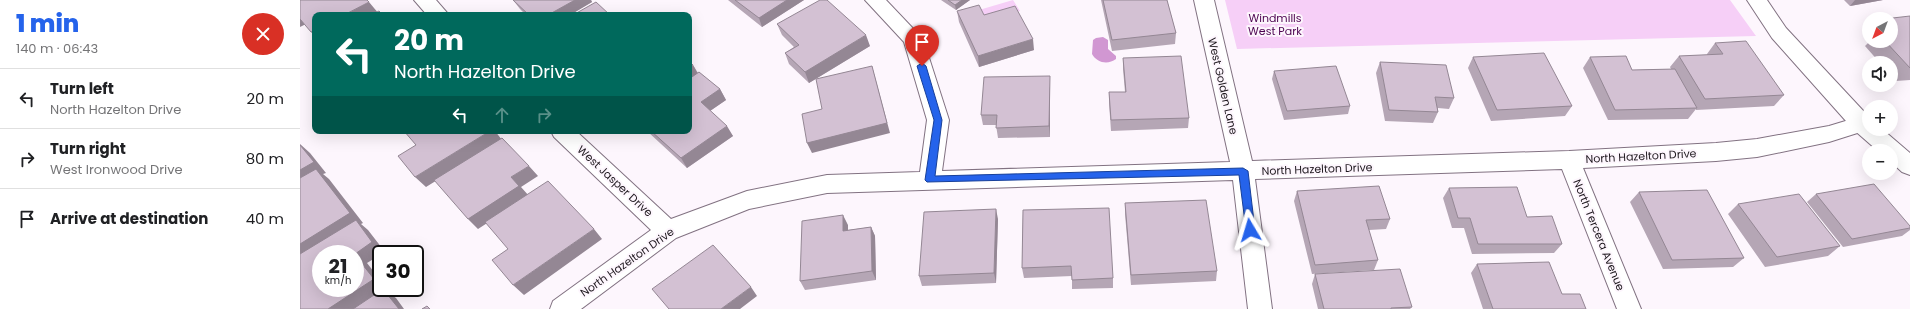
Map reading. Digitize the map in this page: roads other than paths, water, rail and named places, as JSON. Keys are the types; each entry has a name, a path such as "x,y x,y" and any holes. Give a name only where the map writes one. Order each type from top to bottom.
{"street":[{"path":"424,0 436,12"},
{"path":"875,0 913,39 938,120 930,180"},
{"name":"West Golden Lane","path":"1204,0 1243,171 1260,309"},
{"path":"1757,0 1779,33 1862,124"},
{"name":"North Hazelton Drive","path":"562,309 668,231 747,200 827,184 1569,160 1757,148 1829,134 1862,124"},
{"name":"West Jasper Drive","path":"565,134 668,231"},
{"path":"1876,136 1910,166"},
{"name":"North Tercera Avenue","path":"1569,160 1629,309"}],"park label":[{"name":"Windmills West Park","path":"1275,24"}]}
